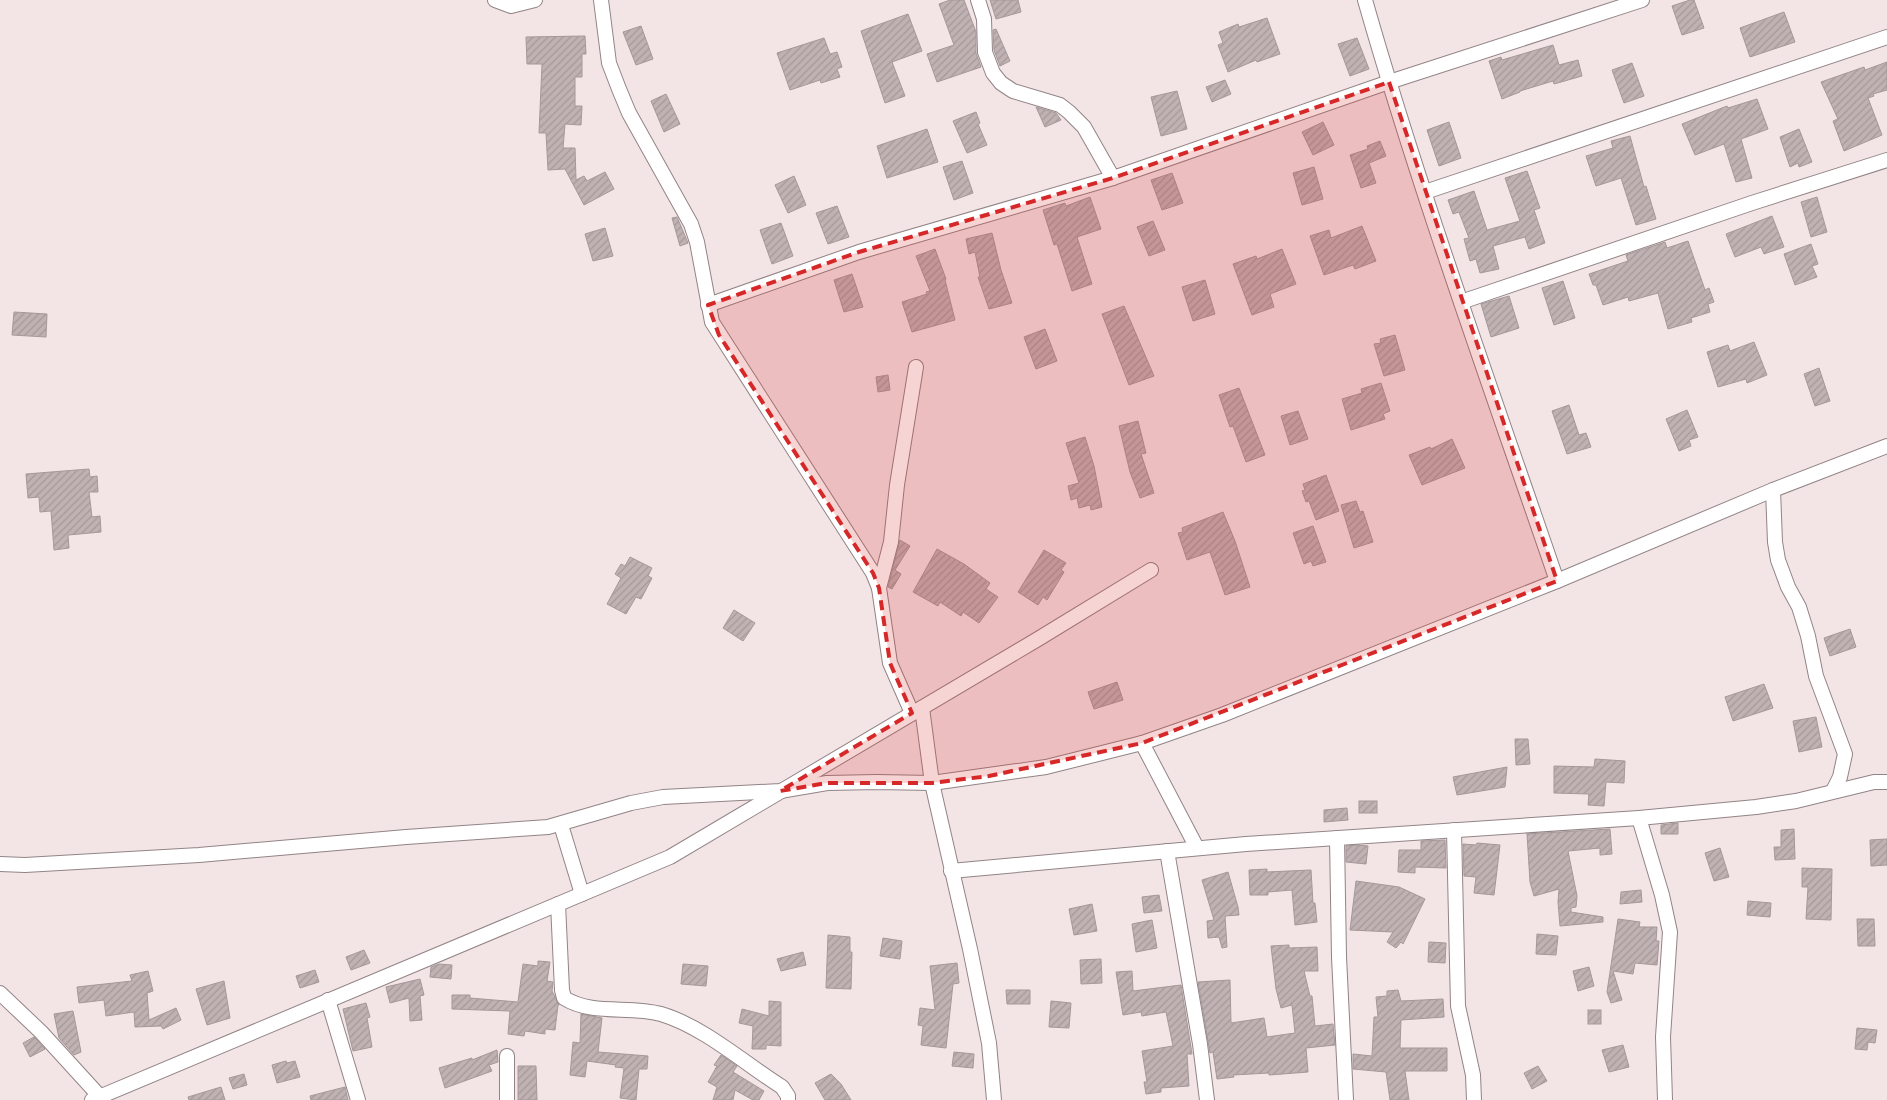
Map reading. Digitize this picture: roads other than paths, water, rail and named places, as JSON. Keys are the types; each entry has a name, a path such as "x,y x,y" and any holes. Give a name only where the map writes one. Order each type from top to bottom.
{"street":[{"path":"494,0 512,6 535,0"},
{"path":"601,0 609,63 629,113 691,224 697,242 712,322 873,573 879,588 890,663 917,711 989,1043 994,1100"},
{"path":"978,0 984,19 986,52 993,73 1001,84 1013,91 1060,105 1069,112 1084,127 1113,178"},
{"path":"1365,0 1389,82 1461,302 1557,581"},
{"path":"708,305 860,252 1113,178 1389,82 1642,0"},
{"path":"1425,192 1887,37"},
{"path":"1461,302 1752,203 1887,160"},
{"path":"879,588 891,542 897,485 916,367"},
{"path":"0,864 25,865 199,855 548,827 561,825 630,803 663,797 780,791 827,783 932,783 1046,767 1142,743 1222,714 1557,581 1774,490 1887,446"},
{"path":"1774,490 1775,542 1778,560 1788,587 1799,607 1808,636 1816,676 1845,754 1840,777 1833,791"},
{"path":"0,993 41,1032 99,1099 328,1000 670,857 1038,640 1151,570"},
{"path":"1142,743 1198,848"},
{"path":"951,871 1198,848 1639,818 1796,801 1874,782 1887,782"},
{"path":"1639,818 1662,895 1670,932 1663,1037 1665,1100"},
{"path":"561,825 582,894"},
{"path":"1454,830 1458,1006 1473,1075 1474,1100"},
{"path":"1337,838 1339,957 1346,1100"},
{"path":"1167,851 1200,1044 1207,1100"},
{"path":"558,904 564,998 584,1008 641,1010 677,1020 702,1033 782,1087 788,1096 788,1100"},
{"path":"328,1000 358,1100"},
{"path":"507,1056 507,1100"}]}
